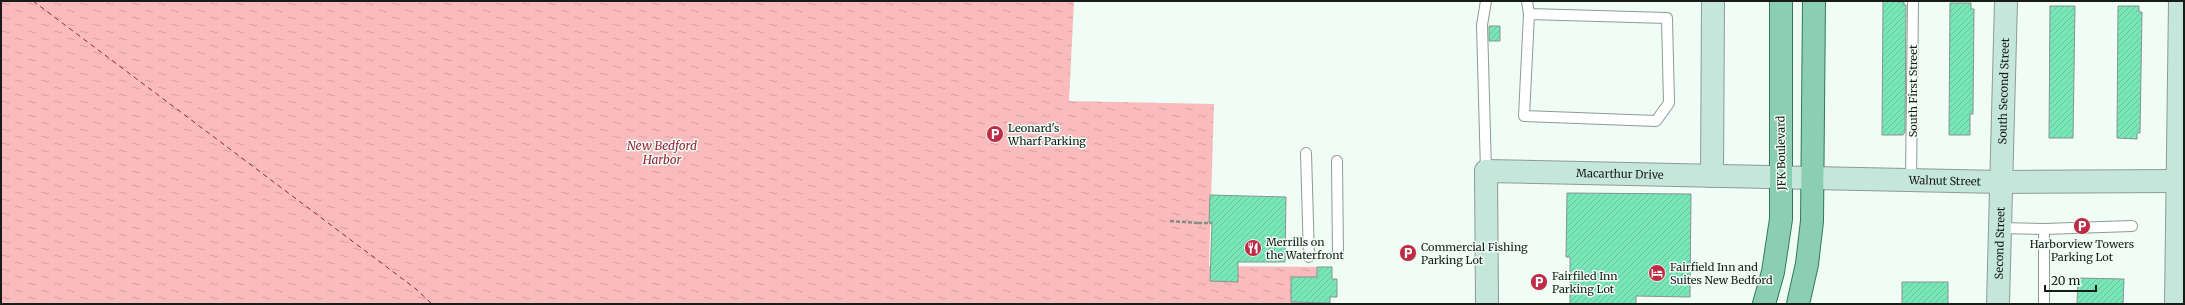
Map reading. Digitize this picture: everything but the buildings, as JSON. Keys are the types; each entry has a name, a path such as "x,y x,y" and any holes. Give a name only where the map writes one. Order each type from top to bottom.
{"main road":[{"name":"JFK Boulevard","path":"1764,304 1778,247 1781,219 1781,1"},
{"path":"1798,304 1806,271 1812,228 1814,1"}],"street":[{"path":"1712,176 1713,1"},
{"name":"South Second Street","path":"2001,182 2006,1"},
{"path":"2176,304 2180,1"},
{"name":"Macarthur Drive","path":"1486,171 1712,176"},
{"path":"1486,171 1485,262 1487,304"},
{"name":"Walnut Street","path":"1712,176 2001,182 2108,180 2178,181"},
{"name":"Second Street","path":"1998,304 2001,182"}],"lane":[{"path":"1486,1 1482,25 1486,171"},
{"path":"1527,1 1529,14 1524,116 1656,120 1669,103 1667,18 1529,14"},
{"name":"South First Street","path":"1911,180 1913,1"},
{"path":"1306,153 1309,257"},
{"path":"1337,161 1338,254"},
{"path":"2000,228 2044,229 2132,226"},
{"path":"2044,229 2044,304"}],"path":[{"path":"1170,221 1212,223"},
{"path":"1194,222 1199,223"}],"water":[{"name":"New Bedford Harbor","path":"1,1 1074,1 1069,101 1214,104 1209,266 1324,267 1323,304 1,304"}],"ferry route":[{"path":"33,1 416,289 432,304"}],"place":[{"name":"Leonard's Wharf Parking","path":"995,134"},
{"name":"Harborview Towers Parking Lot","path":"2082,226"},
{"name":"Merrills on the Waterfront","path":"1253,248"},
{"name":"Commercial Fishing Parking Lot","path":"1408,253"},
{"name":"Fairfield Inn and Suites New Bedford","path":"1657,273"},
{"name":"Fairfiled Inn Parking Lot","path":"1539,282"}]}
